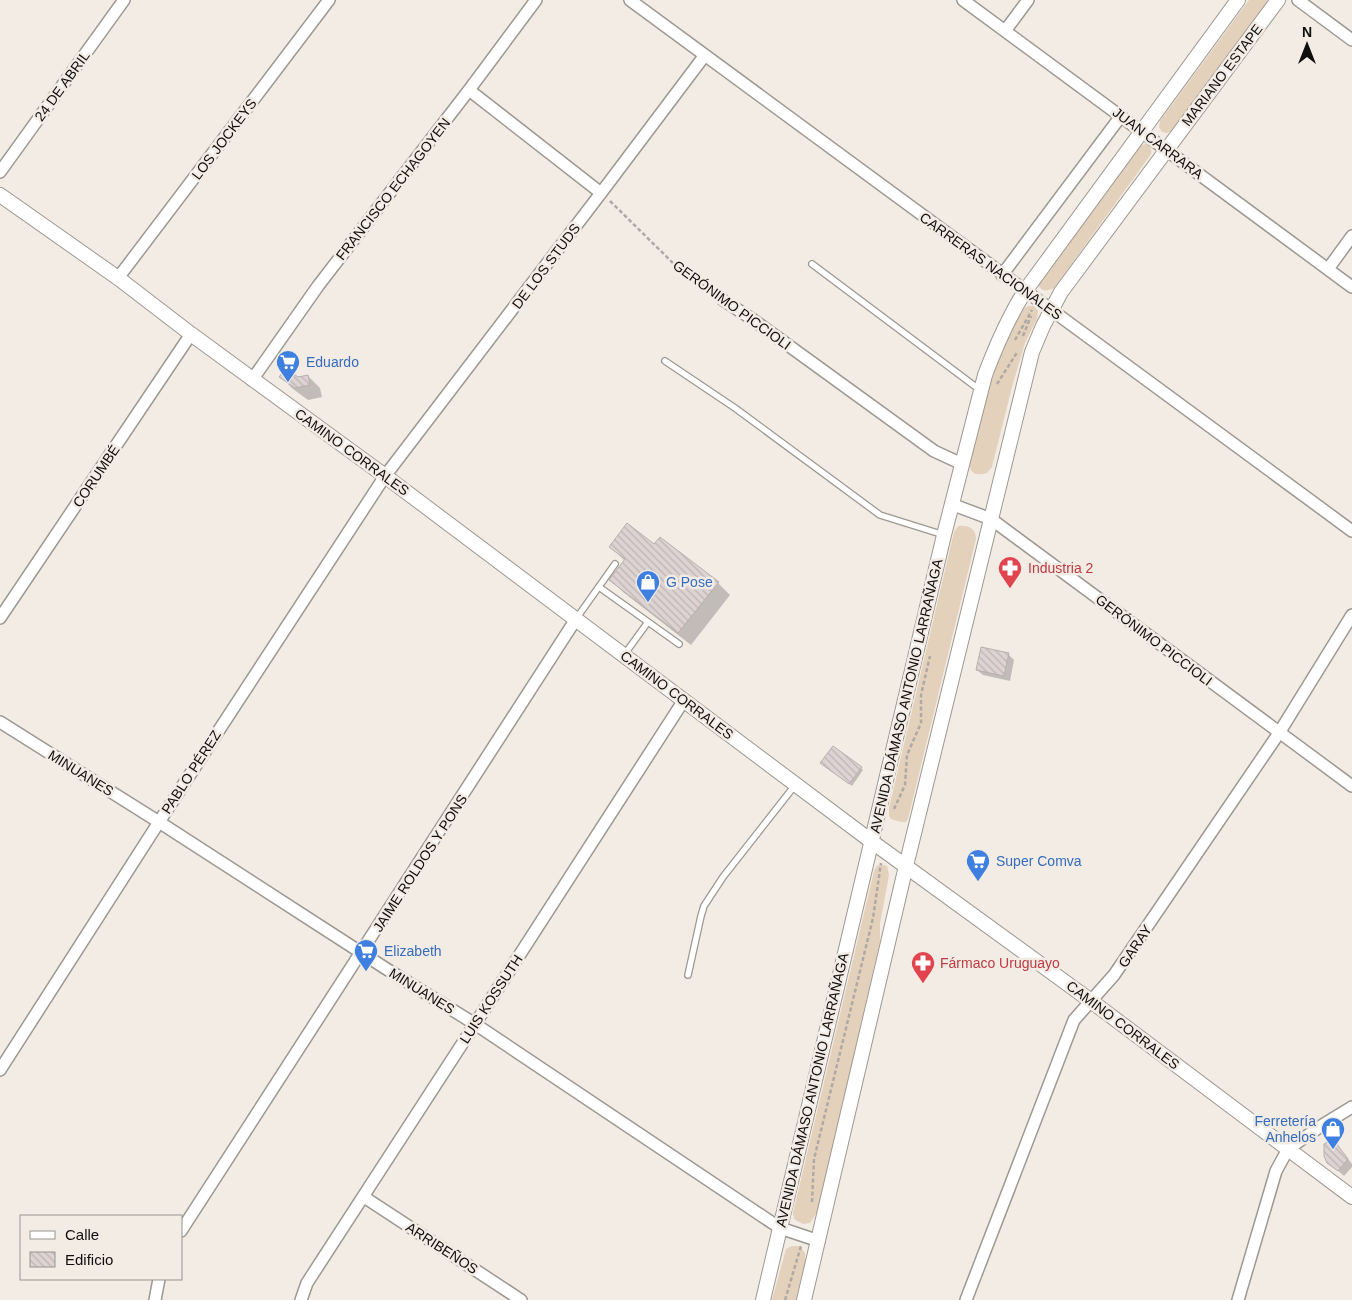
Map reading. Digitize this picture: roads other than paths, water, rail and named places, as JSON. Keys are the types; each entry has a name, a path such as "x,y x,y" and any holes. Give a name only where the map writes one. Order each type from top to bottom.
{"street":[{"name":"24 DE ABRIL","path":"0,172 124,0"},
{"name":"LOS JOCKEYS","path":"118,278 329,0"},
{"name":"FRANCISCO ECHAGOYEN","path":"252,380 318,286 536,0"},
{"name":"CARRERAS NACIONALES","path":"630,0 1352,532"},
{"name":"JUAN CARRARA","path":"964,0 1352,287"},
{"path":"1005,31 1028,0"},
{"path":"1141,131 1238,0"},
{"name":"MARIANO ESTAPE","path":"1167,149 1278,0"},
{"path":"1298,0 1352,40"},
{"name":"DE LOS STUDS","path":"385,476 602,193 705,55"},
{"path":"469,90 602,193"},
{"path":"1002,275 1121,116"},
{"name":"AVENIDA DÁMASO ANTONIO LARRAÑAGA","path":"763,1300 951,504 962,464 987,391 985,376 994,350 1012,311 1024,291 1141,131"},
{"path":"804,1300 906,866 1032,352 1060,292 1167,149"},
{"name":"CAMINO CORRALES","path":"0,194 118,278 252,380 385,476 871,841 1091,1001 1352,1197"},
{"path":"1328,269 1352,236"},
{"name":"GERÓNIMO PICCIOLI","path":"723,300 934,451 962,464"},
{"name":"CORUMBÉ","path":"0,618 191,334"},
{"name":"PABLO PÉREZ","path":"0,1070 385,476"},
{"name":"GERÓNIMO PICCIOLI","path":"951,504 991,519 1352,786"},
{"name":"GARAY","path":"966,1300 1074,1020 1114,975 1279,733 1352,615"},
{"name":"JAIME ROLDOS Y PONS","path":"182,1230 576,619"},
{"name":"LUIS KOSSUTH","path":"301,1300 307,1282 684,700"},
{"name":"MINUANES","path":"0,722 475,1024 780,1228 819,1241"},
{"path":"1238,1300 1276,1171 1288,1149 1321,1126 1352,1108"},
{"name":"ARRIBEÑOS","path":"364,1196 521,1300"},
{"path":"155,1300 159,1280"}],"lane":[{"path":"812,264 987,391"},
{"path":"665,361 735,408 880,514 944,535"},
{"path":"576,619 615,564"},
{"path":"599,586 679,644"},
{"path":"624,655 648,622"},
{"path":"688,975 700,916 704,906 723,877 796,784"}],"place":[{"name":"Eduardo","path":"288,383"},
{"name":"Industria 2","path":"1010,589"},
{"name":"G Pose","path":"648,603"},
{"name":"Super Comva","path":"978,882"},
{"name":"Elizabeth","path":"366,972"},
{"name":"Fármaco Uruguayo","path":"923,984"},
{"name":"Ferretería Anhelos","path":"1333,1150"}]}
